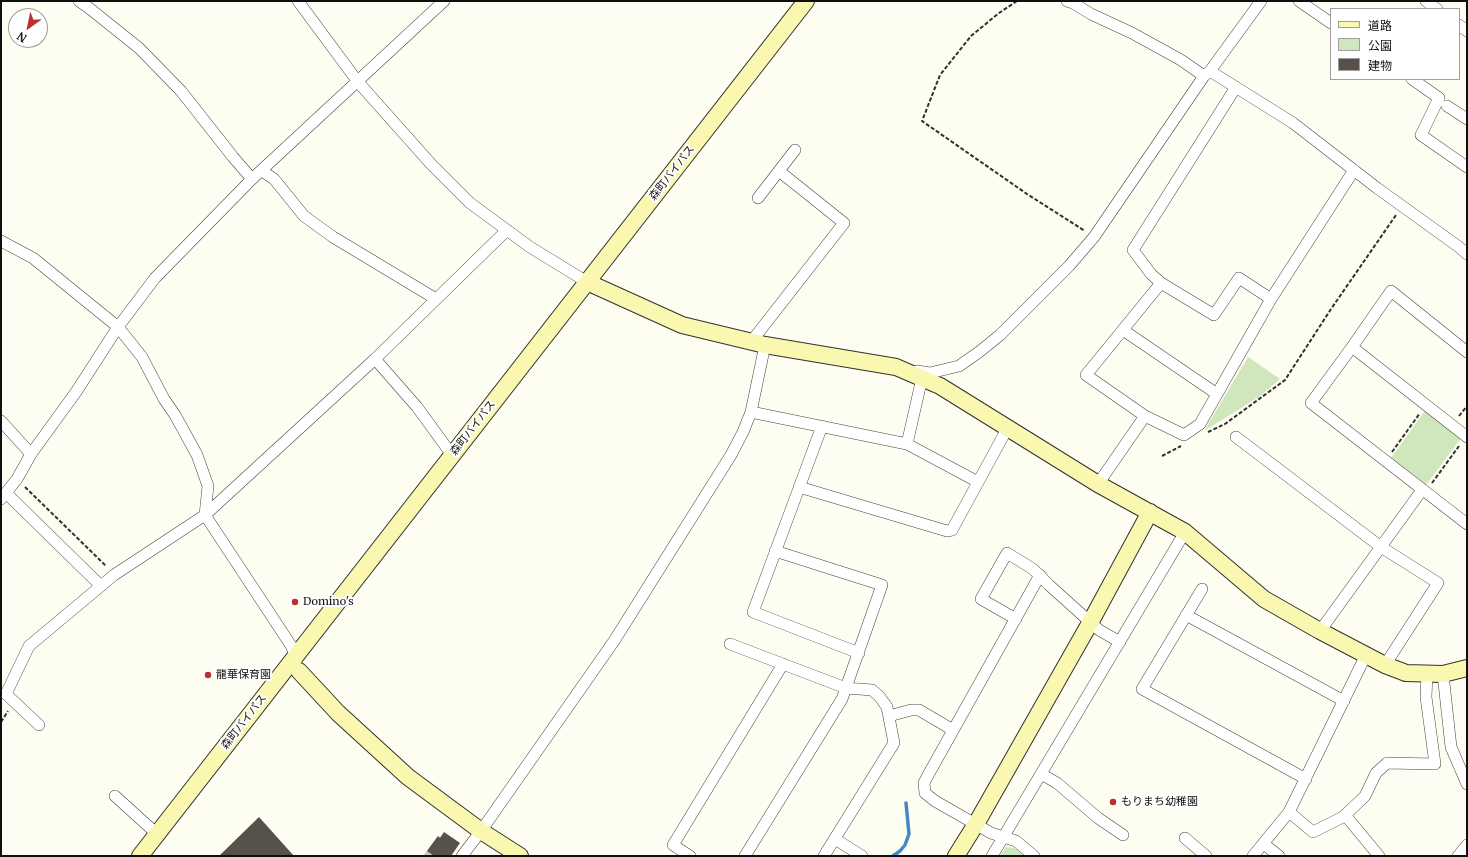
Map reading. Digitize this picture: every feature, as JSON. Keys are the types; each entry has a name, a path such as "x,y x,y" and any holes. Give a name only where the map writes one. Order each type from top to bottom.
{"street":[{"path":"79,1 139,48 181,91 252,179"},
{"path":"298,1 358,82 431,164 470,204 530,247 587,282 682,325 758,343 930,373 959,366 979,352 1000,335 1064,271 1094,237 1207,73 1261,1"},
{"path":"101,586 4,496 17,479 31,454 76,392 118,327 155,278 252,179 444,1"},
{"name":"森町バイパス","path":"140,856 297,664 452,455 806,1"},
{"path":"1067,1 1236,87 1294,123 1402,206 1459,246 1467,254"},
{"path":"1299,1 1330,22"},
{"path":"1426,1 1436,8"},
{"path":"1413,80 1439,98 1421,135 1467,167"},
{"path":"1236,87 1133,250 1151,274 1161,283 1214,315 1238,278 1271,299"},
{"path":"1447,106 1467,119"},
{"path":"758,198 795,150"},
{"path":"262,170 274,179 304,216 327,233 436,299"},
{"path":"1161,283 1086,375 1145,416 1184,435 1200,424 1271,299 1354,170"},
{"path":"462,856 618,635 731,455 751,412 758,343 844,223 779,171"},
{"path":"39,725 6,694 29,646 114,575 206,515 375,359 507,230"},
{"path":"1,241 33,258 118,327 142,357 164,399 175,415 197,455 208,486 206,515 292,647 297,664 338,713 408,777 481,831 520,856"},
{"path":"1467,352 1390,291 1352,347 1311,403 1467,524"},
{"path":"1123,330 1217,394"},
{"path":"1352,347 1466,436"},
{"path":"375,359 417,407 452,455"},
{"path":"896,367 940,386 1007,429 1098,484 1185,532 1264,599 1320,631 1366,655 1406,672 1443,674 1467,668"},
{"path":"907,444 922,378"},
{"path":"751,412 907,444 978,482"},
{"path":"1098,484 1145,416"},
{"path":"1,421 31,454"},
{"path":"822,426 753,612 858,653"},
{"path":"799,487 947,531 952,530 1007,429"},
{"path":"1236,437 1381,547 1438,583 1385,664"},
{"path":"1320,631 1424,491"},
{"path":"956,856 976,824 1090,623 1150,512"},
{"path":"992,856 1185,532"},
{"path":"745,856 842,699 882,585 776,551"},
{"path":"1016,619 981,599 1007,553 1033,569 1090,623 1120,642"},
{"path":"1034,856 1016,841 991,833 935,801 924,789 926,777 1040,576"},
{"path":"1202,589 1142,689 1306,779"},
{"path":"1186,615 1344,701"},
{"path":"730,644 846,688 872,690 879,696 887,707 890,716 894,743 824,856"},
{"path":"1254,856 1289,812 1366,655"},
{"path":"690,856 673,845 783,664"},
{"path":"1289,812 1313,832 1345,815 1365,796 1376,773 1387,763 1435,764 1426,697 1427,673"},
{"path":"1443,674 1452,747 1467,784"},
{"path":"890,716 911,710 919,710 953,730"},
{"path":"1041,774 1057,783 1098,818 1123,835"},
{"path":"115,796 157,834"},
{"path":"1345,815 1379,856"},
{"path":"1185,838 1206,856"},
{"path":"835,839 862,856"},
{"path":"1264,844 1279,856"},
{"path":"1458,856 1467,845"}],"path":[{"path":"1017,1 999,13 971,36 940,75 922,121 1027,194 1094,237"},
{"path":"1204,435 1225,424 1285,380 1331,309 1402,206"},
{"path":"1386,461 1426,405"},
{"path":"1424,491 1466,436"},
{"path":"1162,456 1183,446"},
{"path":"17,479 114,575"}],"green space":[{"path":"1248,357 1280,379 1259,397 1204,431"},
{"path":"1426,409 1462,437 1426,485 1391,458"},
{"path":"1006,847 1014,848 1022,854 1020,856 1000,856"}],"building":[{"path":"259,817 294,856 219,856"},
{"path":"444,832 460,843 451,856 434,856 427,851 438,836 440,838"}],"waterway":[{"path":"893,856 905,845 909,834 906,803"}],"place":[{"name":"Domino's","path":"295,602"},
{"name":"龍華保育園","path":"208,675"},
{"name":"もりまち幼稚園","path":"1113,802"}]}
